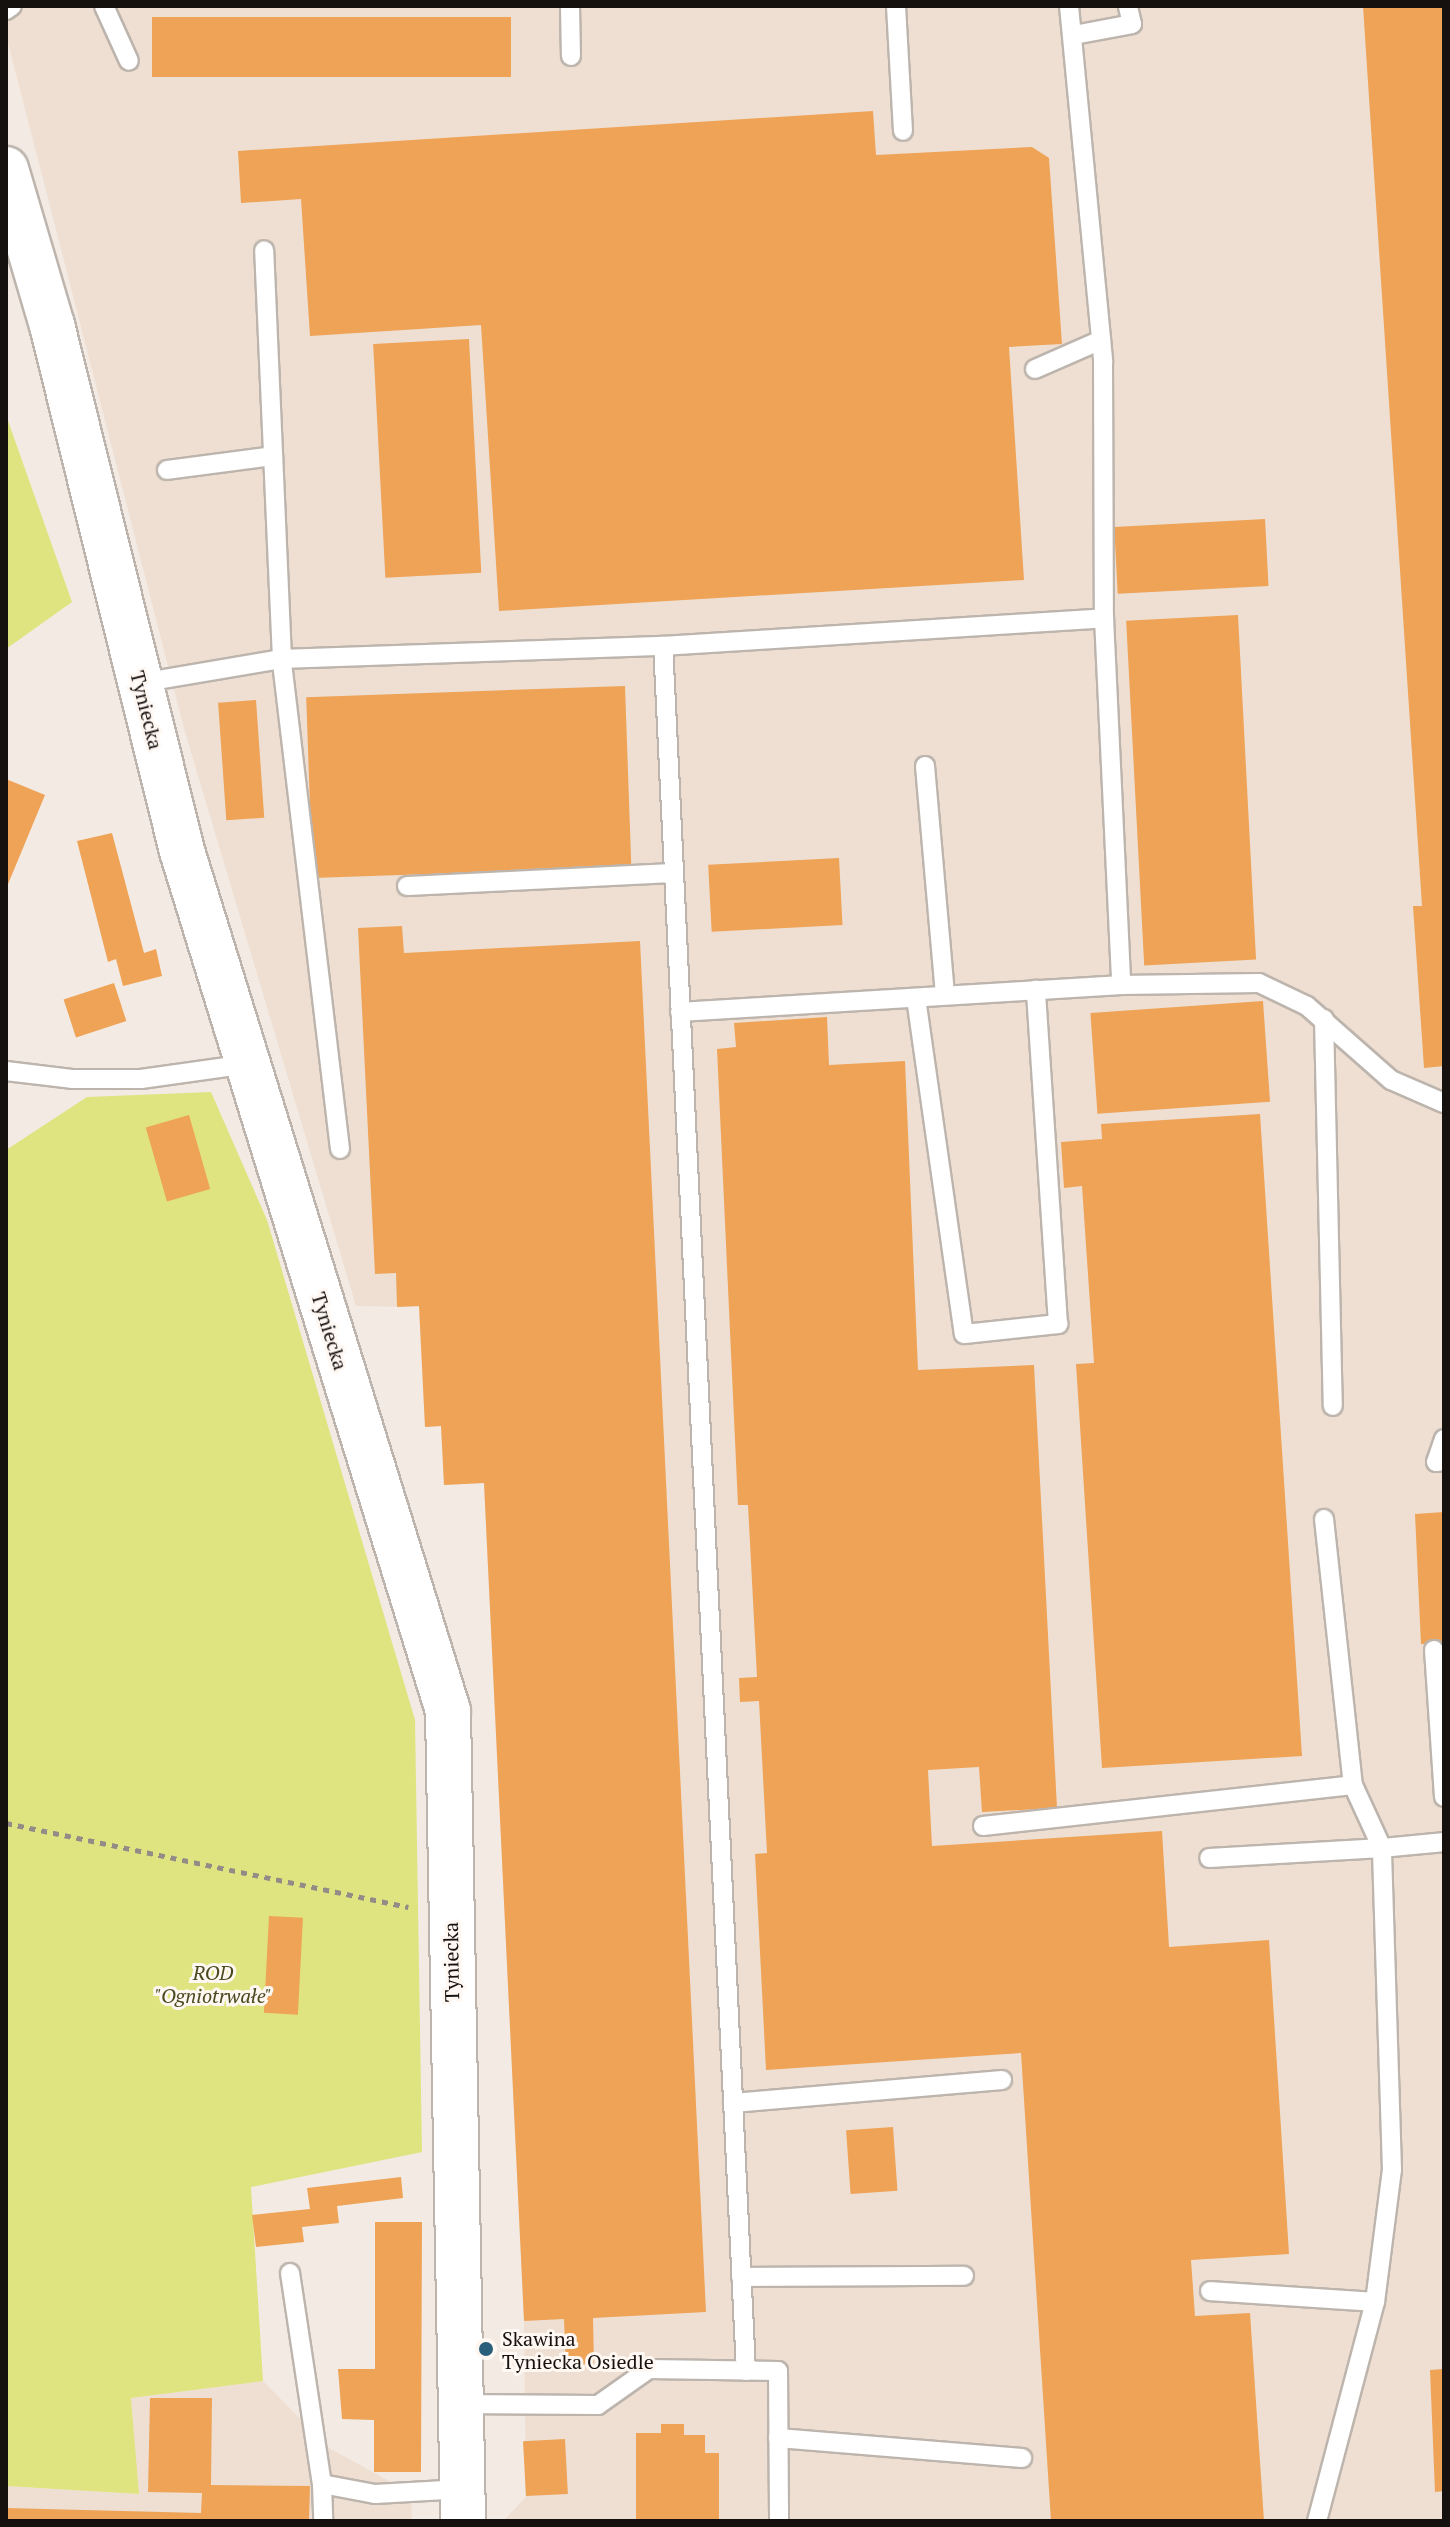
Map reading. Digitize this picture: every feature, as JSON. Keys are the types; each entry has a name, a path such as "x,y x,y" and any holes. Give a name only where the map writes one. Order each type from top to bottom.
{"street":[{"name":"Tyniecka","path":"6,169 52,325 182,851 448,1711 463,2505"}],"lane":[{"path":"6,10 12,6"},
{"path":"104,6 129,61"},
{"path":"570,6 571,56"},
{"path":"896,6 903,131"},
{"path":"1069,6 1101,340 1104,618 1121,985"},
{"path":"1074,35 1132,24 1128,6"},
{"path":"264,250 282,659 340,1149"},
{"path":"1035,369 1101,340"},
{"path":"167,470 273,456"},
{"path":"140,683 282,659 663,646 1104,618"},
{"path":"663,646 746,2371"},
{"path":"925,766 945,995"},
{"path":"407,886 674,873"},
{"path":"680,1012 1121,985 1259,983 1324,1019 1391,1080 1444,1103"},
{"path":"916,998 964,1334 1058,1324 1036,990"},
{"path":"1324,1019 1333,1406"},
{"path":"6,1071 72,1079 141,1079 248,1064"},
{"path":"1444,1439 1436,1462 1444,1461"},
{"path":"1317,2521 1375,2302 1392,2170 1382,1848 1353,1785 1324,1519"},
{"path":"1434,1650 1444,1797"},
{"path":"983,1826 1353,1785"},
{"path":"1209,1858 1444,1842"},
{"path":"733,2103 1002,2080"},
{"path":"290,2273 322,2484 323,2521"},
{"path":"741,2277 964,2276"},
{"path":"1210,2291 1375,2302"},
{"path":"459,2404 598,2405 649,2369 778,2371 779,2521"},
{"path":"778,2438 1022,2458"},
{"path":"322,2484 463,2505"}],"path":[{"path":"6,1823 414,1908"}],"shaded area":[{"path":"6,6 1444,6 1444,2521 503,2521 526,2497 524,2321 484,1483 444,1485 441,1426 425,1427 419,1307 356,1306 185,732 6,35"},
{"path":"263,2381 329,2448 411,2493 412,2521 6,2521 6,2486 138,2494 131,2398"}],"green space":[{"path":"6,415 72,602 6,649"},
{"name":"ROD \"Ogniotrwałe\"","path":"211,1092 267,1220 415,1720 422,2152 251,2187 263,2381 131,2398 139,2494 6,2486 6,1150 87,1097"}],"building":[{"path":"1363,6 1444,6 1444,1066 1424,1068 1413,906 1422,906"},
{"path":"152,17 511,17 511,77 152,77"},
{"path":"873,111 876,155 1032,147 1049,158 1062,344 1009,347 1024,580 499,611 481,325 310,336 301,199 241,203 238,151"},
{"path":"469,339 481,573 385,578 373,344"},
{"path":"1265,519 1269,586 1118,594 1114,527"},
{"path":"1238,615 1256,960 1144,965 1126,621"},
{"path":"625,686 631,867 313,878 306,697"},
{"path":"256,700 264,818 226,820 218,703"},
{"path":"6,779 45,795 6,889"},
{"path":"112,833 144,953 156,949 162,976 123,986 116,959 108,962 77,841"},
{"path":"839,858 843,925 712,932 708,865"},
{"path":"402,926 404,953 640,941 706,2312 593,2318 594,2364 566,2365 564,2319 524,2321 484,1483 444,1485 441,1426 425,1427 419,1306 397,1307 396,1273 375,1274 358,928"},
{"path":"114,983 126,1021 76,1037 64,999"},
{"path":"1263,1001 1270,1102 1097,1114 1090,1013"},
{"path":"827,1017 829,1065 905,1061 918,1370 1034,1365 1057,1808 982,1812 979,1767 928,1770 932,1846 1162,1831 1169,1947 1269,1940 1289,2254 1191,2260 1195,2316 1250,2313 1264,2521 1051,2521 1021,2053 766,2070 755,1854 767,1853 759,1701 740,1702 739,1678 757,1677 748,1505 738,1505 717,1049 736,1047 734,1023"},
{"path":"1260,1114 1302,1756 1102,1768 1076,1364 1094,1363 1082,1186 1064,1188 1061,1142 1102,1139 1101,1124"},
{"path":"189,1115 210,1189 167,1201 146,1127"},
{"path":"1444,1512 1444,1643 1421,1644 1415,1514"},
{"path":"269,1916 303,1918 298,2015 264,2013"},
{"path":"893,2127 897,2191 851,2194 846,2130"},
{"path":"401,2177 403,2198 337,2206 339,2223 302,2227 304,2242 256,2247 252,2215 310,2209 307,2188"},
{"path":"375,2222 422,2222 421,2472 374,2472 374,2420 342,2419 338,2369 375,2369"},
{"path":"1444,2369 1444,2491 1435,2492 1430,2370"},
{"path":"150,2398 212,2398 211,2485 310,2486 309,2521 6,2521 6,2508 201,2513 202,2493 148,2492"},
{"path":"661,2424 684,2424 684,2435 705,2435 705,2453 719,2453 719,2521 636,2521 636,2433 661,2433"},
{"path":"565,2439 568,2494 526,2496 523,2441"}],"place":[{"name":"Skawina Tyniecka Osiedle","path":"486,2349"}]}
